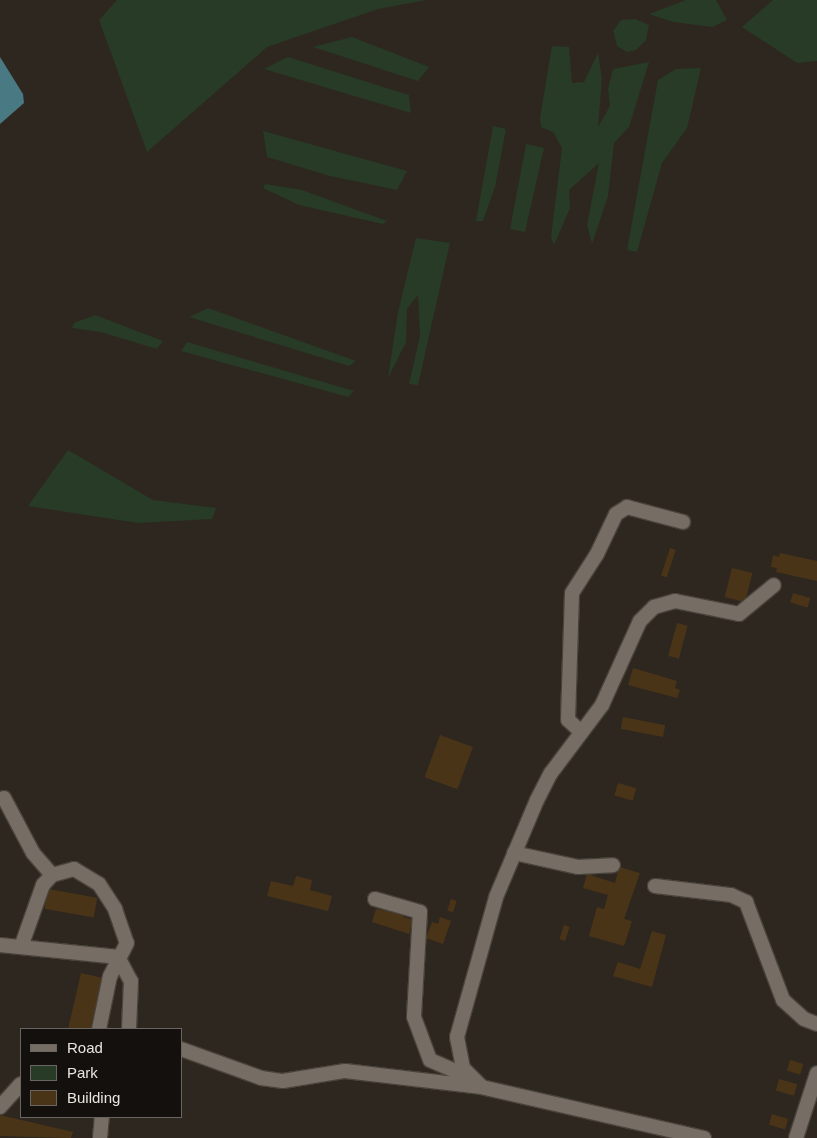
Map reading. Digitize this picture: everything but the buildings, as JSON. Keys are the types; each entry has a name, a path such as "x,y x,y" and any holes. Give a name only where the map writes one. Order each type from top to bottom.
{"street":[{"path":"580,731 568,720 572,594 597,554 616,514 627,506 683,522"},
{"path":"470,1077 459,1058 457,1037 496,897 551,773 580,731 602,705 647,612 675,601 739,614 774,585"},
{"path":"4,798 24,838 52,875"},
{"path":"514,853 578,866 613,865"},
{"path":"21,947 43,885 52,875 74,869 99,884 127,938 116,956 99,1028"},
{"path":"655,886 731,896 746,902 783,1000 804,1019 817,1024"},
{"path":"375,899 420,912 414,1017 430,1060 470,1077 482,1087"},
{"path":"0,945 116,956"},
{"path":"116,956 131,981 129,1028"},
{"path":"182,1049 261,1078 283,1081 345,1071 482,1087 704,1138"},
{"path":"796,1138 817,1073"},
{"path":"0,1107 20,1085"},
{"path":"100,1138 102,1118"}],"green space":[{"path":"117,0 426,0 378,9 267,47 147,152 99,20"},
{"path":"686,0 716,0 727,20 712,27 673,22 649,14"},
{"path":"773,0 817,0 817,61 797,63 742,27"},
{"path":"635,19 649,25 646,40 636,50 627,52 617,46 613,31 621,20"},
{"path":"352,37 429,67 418,81 313,47"},
{"path":"552,46 569,47 572,83 584,82 598,53 602,78 598,127 610,106 608,89 613,69 649,62 629,127 614,143 608,196 592,244 587,225 599,163 569,190 570,208 554,245 551,237 562,148 553,132 541,127 540,118"},
{"path":"288,57 409,95 411,113 264,69"},
{"path":"701,68 687,128 662,163 637,252 627,250 658,80 676,69"},
{"path":"493,126 506,129 495,187 483,221 476,221"},
{"path":"263,131 407,171 397,190 330,176 267,157"},
{"path":"526,144 544,148 525,232 510,229"},
{"path":"265,184 302,190 387,221 383,224 299,205 263,188"},
{"path":"416,238 450,243 418,385 409,384 420,336 418,295 407,309 406,342 388,378 398,312"},
{"path":"208,308 356,361 349,366 189,317"},
{"path":"95,315 163,341 157,349 101,332 72,328 74,323"},
{"path":"187,342 354,391 348,397 181,351"},
{"path":"68,450 153,500 216,508 212,519 138,523 28,506"}],"water":[{"path":"0,57 23,94 24,103 0,124"}]}
